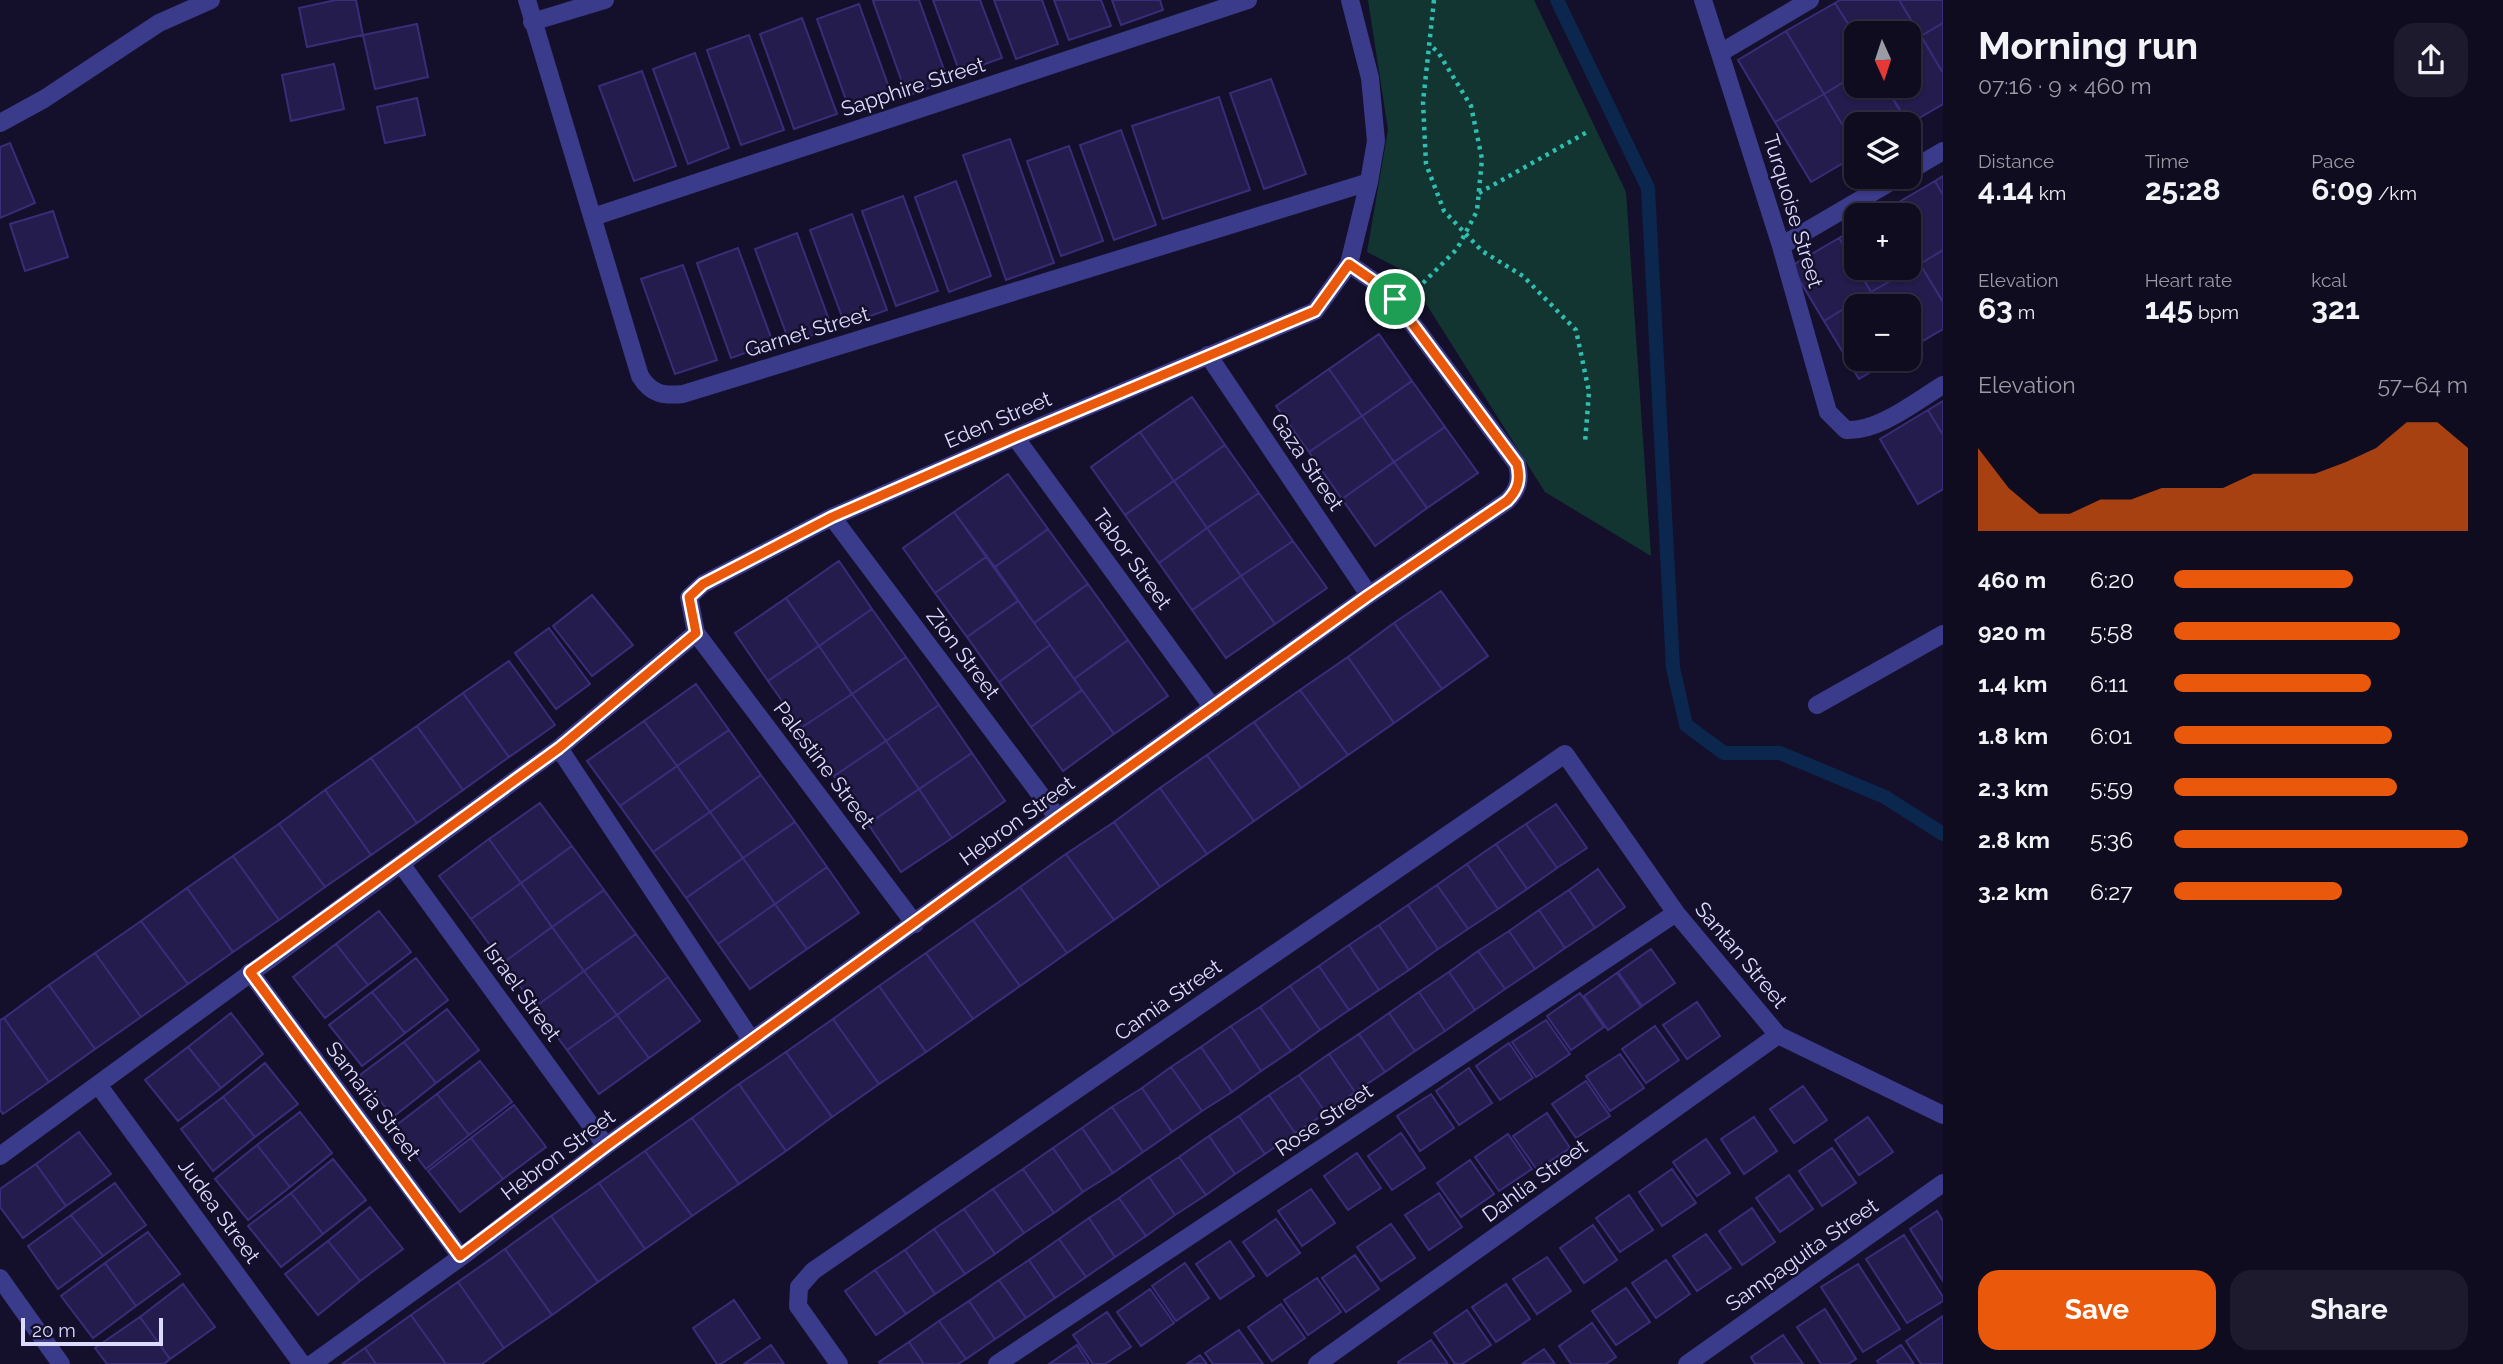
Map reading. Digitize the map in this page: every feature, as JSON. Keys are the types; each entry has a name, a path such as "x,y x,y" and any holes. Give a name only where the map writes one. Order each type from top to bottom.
{"street":[{"path":"0,123 44,99 159,23 211,0"},
{"name":"Garnet Street","path":"527,0 640,376 646,386 655,393 683,394 1369,182"},
{"path":"532,22 605,0"},
{"name":"Sapphire Street","path":"593,217 1248,0"},
{"path":"1349,264 1376,141 1370,78 1350,0"},
{"name":"Turquoise Street","path":"1703,0 1781,246 1828,412 1846,430 1859,431 1874,427 1943,385"},
{"path":"1720,53 1810,0"},
{"path":"1921,164 1943,151"},
{"path":"1781,246 1878,189"},
{"name":"Hebron Street","path":"312,1364 606,1146 1058,818 1514,494 1519,474 1517,464 1395,299 1388,291 1349,264"},
{"name":"Eden Street","path":"696,633 689,597 703,584 832,517 1315,311 1349,264"},
{"name":"Gaza Street","path":"1208,355 1369,595"},
{"name":"Tabor Street","path":"1015,437 1213,708"},
{"name":"Zion Street","path":"832,517 1058,818"},
{"path":"0,1156 559,748 696,633"},
{"name":"Palestine Street","path":"696,633 915,924"},
{"path":"1817,705 1943,634"},
{"path":"559,748 752,1041"},
{"name":"Santan Street","path":"1565,754 1676,913 1778,1035 1943,1115"},
{"name":"Camia Street","path":"839,1364 799,1306 799,1287 813,1271 1565,754"},
{"name":"Israel Street","path":"401,864 606,1146"},
{"name":"Rose Street","path":"998,1364 1676,913"},
{"name":"Samaria Street","path":"250,972 460,1256"},
{"name":"Dahlia Street","path":"1317,1364 1778,1035"},
{"name":"Judea Street","path":"99,1086 302,1364"},
{"name":"Sampaguita Street","path":"1687,1364 1943,1183"},
{"path":"0,1278 61,1364"}],"path":[{"path":"1434,0 1423,102 1426,164 1444,211 1482,251 1523,276 1576,330 1590,392 1585,443"},
{"path":"1395,299 1428,281 1457,249 1477,211 1482,159 1471,106 1438,52 1430,45"},
{"path":"1479,193 1589,131"}],"green space":[{"path":"1368,0 1534,0 1626,192 1651,556 1545,492 1406,272 1367,252 1388,130"}],"building":[{"path":"336,0 356,0 363,35 307,47 299,8"},
{"path":"919,0 948,81 907,96 873,1"},
{"path":"933,0 980,0 1002,58 960,73"},
{"path":"994,0 1042,0 1058,44 1016,59"},
{"path":"1054,0 1101,0 1111,26 1069,40"},
{"path":"1112,0 1160,0 1163,10 1121,25"},
{"path":"1840,0 1899,0 1912,21 1846,21 1835,3"},
{"path":"1899,0 1943,0 1943,23 1922,35 1922,21 1912,21"},
{"path":"1835,3 1846,21 1844,21 1844,82 1824,94 1786,31"},
{"path":"859,4 893,99 851,114 817,19"},
{"path":"802,18 837,114 794,129 760,34"},
{"path":"1943,23 1943,73 1922,38"},
{"path":"417,24 428,77 375,89 363,35"},
{"path":"1786,31 1824,94 1775,122 1738,60"},
{"path":"749,35 784,130 741,145 707,50"},
{"path":"1922,38 1943,73 1943,104 1921,117 1921,112 1901,112 1893,98 1922,98"},
{"path":"695,53 729,148 688,164 653,69"},
{"path":"334,64 344,109 291,121 282,75"},
{"path":"642,71 676,166 634,181 599,86"},
{"path":"1271,79 1306,174 1264,189 1230,93"},
{"path":"1844,82 1844,98 1892,98 1901,112 1844,112 1844,127 1824,94"},
{"path":"1824,94 1844,127 1844,163 1811,182 1775,122"},
{"path":"1219,97 1250,190 1163,219 1132,126"},
{"path":"417,98 425,135 385,143 377,107"},
{"path":"1121,130 1156,225 1114,240 1080,145"},
{"path":"1010,139 1054,263 1006,280 963,155"},
{"path":"10,143 35,203 0,218 0,147"},
{"path":"1069,146 1103,241 1061,256 1027,161"},
{"path":"1943,176 1943,195 1935,181"},
{"path":"956,181 991,276 949,292 915,197"},
{"path":"1935,181 1943,195 1943,250 1921,263 1921,203 1897,203"},
{"path":"903,196 938,291 896,306 862,211"},
{"path":"53,211 68,257 25,271 10,224"},
{"path":"852,214 887,310 845,325 810,230"},
{"path":"797,233 832,328 790,344 755,249"},
{"path":"1839,238 1844,246 1844,280 1864,280 1871,292 1844,294 1844,309 1824,321 1791,266"},
{"path":"738,248 773,343 731,358 697,263"},
{"path":"1943,250 1943,302 1921,266"},
{"path":"683,265 717,360 675,374 641,279"},
{"path":"1921,266 1943,302 1943,329 1921,342 1921,294 1871,292 1892,280 1921,280"},
{"path":"1864,280 1892,280 1871,292"},
{"path":"1844,309 1844,354 1824,321"},
{"path":"1379,334 1412,381 1362,416 1329,369"},
{"path":"1329,369 1362,416 1309,452 1276,406"},
{"path":"1854,371 1873,371 1859,379"},
{"path":"1412,381 1445,427 1394,462 1362,416"},
{"path":"1192,397 1225,445 1174,481 1140,432"},
{"path":"1943,401 1943,435 1928,410"},
{"path":"1928,410 1943,435 1943,489 1918,504 1880,439"},
{"path":"1362,416 1394,462 1342,499 1309,452"},
{"path":"1445,427 1478,473 1427,508 1394,462"},
{"path":"1140,432 1174,481 1125,515 1091,467"},
{"path":"1225,445 1259,493 1207,528 1174,481"},
{"path":"1394,462 1427,508 1375,546 1342,499"},
{"path":"1008,474 1048,529 995,567 954,512"},
{"path":"1174,481 1207,528 1159,563 1125,515"},
{"path":"1259,493 1293,541 1241,576 1207,528"},
{"path":"954,512 986,557 935,593 903,548"},
{"path":"1207,528 1241,576 1192,610 1159,563"},
{"path":"1048,529 1088,584 1034,623 995,567"},
{"path":"1293,541 1327,588 1275,624 1241,576"},
{"path":"986,557 1018,601 967,637 935,593"},
{"path":"839,561 872,609 819,646 786,598"},
{"path":"1241,576 1275,624 1226,658 1192,610"},
{"path":"1088,584 1128,640 1074,679 1034,623"},
{"path":"1441,591 1488,656 1442,689 1394,623"},
{"path":"592,595 633,645 592,676 553,626"},
{"path":"786,598 819,646 768,681 735,633"},
{"path":"1018,601 1050,645 999,682 967,637"},
{"path":"872,609 906,657 852,694 819,646"},
{"path":"1394,623 1442,689 1394,723 1348,657"},
{"path":"549,628 590,684 556,709 515,653"},
{"path":"1128,640 1168,696 1114,734 1074,679"},
{"path":"1050,645 1082,690 1031,727 999,682"},
{"path":"819,646 852,694 801,728 768,681"},
{"path":"906,657 939,705 886,741 852,694"},
{"path":"1348,657 1394,723 1348,755 1300,690"},
{"path":"509,661 555,725 509,757 463,693"},
{"path":"696,684 729,730 677,766 644,721"},
{"path":"1082,690 1114,734 1063,771 1031,727"},
{"path":"1300,690 1348,755 1301,788 1254,722"},
{"path":"463,693 509,757 463,790 417,726"},
{"path":"852,694 886,741 834,776 801,728"},
{"path":"939,705 972,753 919,789 886,741"},
{"path":"644,721 677,766 620,806 587,761"},
{"path":"1254,722 1301,788 1254,821 1207,755"},
{"path":"417,726 463,790 417,823 371,758"},
{"path":"729,730 761,775 710,812 677,766"},
{"path":"886,741 919,789 868,824 834,776"},
{"path":"972,753 1005,801 952,838 919,789"},
{"path":"1207,755 1254,821 1207,854 1160,788"},
{"path":"371,758 417,823 371,855 325,790"},
{"path":"677,766 710,812 653,852 620,806"},
{"path":"761,775 795,822 743,858 710,812"},
{"path":"1160,788 1207,854 1160,887 1114,822"},
{"path":"919,789 952,838 901,872 868,824"},
{"path":"325,790 371,855 325,887 279,824"},
{"path":"540,803 572,846 521,883 489,839"},
{"path":"1556,804 1587,848 1557,868 1526,824"},
{"path":"710,812 743,858 686,898 653,852"},
{"path":"795,822 827,867 775,904 743,858"},
{"path":"1114,822 1160,887 1114,920 1066,854"},
{"path":"279,824 325,887 279,920 233,856"},
{"path":"1526,824 1557,868 1527,889 1496,844"},
{"path":"489,839 521,883 471,919 439,876"},
{"path":"1496,844 1527,889 1498,909 1467,864"},
{"path":"572,846 604,890 552,927 521,883"},
{"path":"1066,854 1114,920 1067,953 1020,887"},
{"path":"233,856 279,920 233,952 187,888"},
{"path":"743,858 775,904 718,944 686,898"},
{"path":"1467,864 1498,909 1468,929 1437,885"},
{"path":"827,867 859,913 807,949 775,904"},
{"path":"1598,869 1625,907 1595,928 1569,890"},
{"path":"521,883 552,927 503,963 471,919"},
{"path":"1437,885 1468,929 1438,949 1408,905"},
{"path":"1020,887 1067,953 1020,986 973,920"},
{"path":"187,888 233,952 188,984 141,921"},
{"path":"604,890 636,934 584,971 552,927"},
{"path":"1569,890 1595,928 1565,948 1539,910"},
{"path":"775,904 807,949 750,989 718,944"},
{"path":"1408,905 1438,949 1409,970 1379,925"},
{"path":"1539,910 1565,948 1535,969 1509,931"},
{"path":"379,911 411,952 368,985 336,944"},
{"path":"973,920 1020,986 973,1019 926,953"},
{"path":"141,921 188,984 141,1017 95,953"},
{"path":"1379,925 1409,970 1379,990 1349,945"},
{"path":"552,927 584,971 535,1007 503,963"},
{"path":"1509,931 1535,969 1505,989 1478,951"},
{"path":"636,934 668,977 617,1015 584,971"},
{"path":"336,944 368,985 325,1018 293,977"},
{"path":"1349,945 1379,990 1349,1010 1319,966"},
{"path":"1651,949 1675,983 1642,1006 1618,972"},
{"path":"1478,951 1505,989 1475,1010 1449,972"},
{"path":"95,953 141,1017 95,1049 49,985"},
{"path":"926,953 973,1019 926,1052 879,986"},
{"path":"416,958 448,1000 405,1033 372,992"},
{"path":"1319,966 1349,1010 1320,1030 1290,986"},
{"path":"584,971 617,1015 567,1050 535,1007"},
{"path":"1449,972 1475,1010 1445,1031 1419,992"},
{"path":"1617,973 1641,1007 1608,1030 1584,996"},
{"path":"668,977 700,1021 649,1058 617,1015"},
{"path":"49,985 95,1049 49,1082 4,1018"},
{"path":"879,986 926,1052 879,1084 833,1019"},
{"path":"1290,986 1320,1030 1291,1051 1260,1007"},
{"path":"372,992 405,1033 362,1066 329,1025"},
{"path":"1419,992 1445,1031 1415,1051 1389,1013"},
{"path":"1580,993 1604,1027 1571,1050 1547,1016"},
{"path":"1697,1002 1720,1036 1687,1059 1663,1025"},
{"path":"1260,1007 1291,1051 1261,1071 1231,1026"},
{"path":"447,1009 479,1050 436,1083 404,1042"},
{"path":"231,1013 263,1054 221,1088 188,1047"},
{"path":"1389,1013 1415,1051 1385,1072 1359,1034"},
{"path":"617,1015 649,1058 599,1094 567,1050"},
{"path":"4,1018 49,1082 3,1114 0,1110 0,1020"},
{"path":"833,1019 879,1084 832,1117 786,1052"},
{"path":"1546,1020 1570,1054 1536,1077 1512,1042"},
{"path":"1231,1026 1261,1071 1232,1092 1201,1047"},
{"path":"1655,1026 1679,1060 1646,1083 1622,1049"},
{"path":"1359,1034 1385,1072 1355,1092 1329,1054"},
{"path":"404,1042 436,1083 393,1117 360,1075"},
{"path":"1509,1043 1533,1078 1500,1100 1476,1066"},
{"path":"188,1047 221,1088 178,1121 145,1080"},
{"path":"1201,1047 1232,1092 1202,1111 1171,1067"},
{"path":"786,1052 832,1117 786,1151 739,1084"},
{"path":"1329,1054 1355,1092 1326,1113 1299,1075"},
{"path":"1620,1054 1644,1088 1610,1111 1586,1076"},
{"path":"480,1061 512,1102 469,1135 437,1094"},
{"path":"265,1063 298,1104 255,1137 223,1097"},
{"path":"1171,1067 1202,1111 1172,1132 1142,1088"},
{"path":"1469,1068 1492,1103 1459,1125 1436,1091"},
{"path":"1299,1075 1326,1113 1295,1133 1269,1095"},
{"path":"1586,1081 1610,1116 1576,1138 1552,1104"},
{"path":"739,1084 786,1151 739,1184 692,1118"},
{"path":"1803,1086 1827,1120 1794,1143 1770,1109"},
{"path":"1142,1088 1172,1132 1143,1152 1112,1107"},
{"path":"437,1094 469,1135 426,1169 394,1127"},
{"path":"1431,1094 1454,1128 1420,1151 1397,1116"},
{"path":"1269,1095 1295,1133 1265,1154 1239,1116"},
{"path":"223,1097 255,1137 213,1171 181,1129"},
{"path":"514,1105 546,1147 503,1179 471,1138"},
{"path":"1112,1107 1143,1152 1113,1173 1082,1128"},
{"path":"300,1112 332,1153 290,1187 257,1145"},
{"path":"1547,1113 1570,1148 1537,1170 1513,1136"},
{"path":"1239,1116 1265,1154 1235,1174 1209,1136"},
{"path":"1754,1117 1777,1151 1744,1174 1721,1139"},
{"path":"1868,1117 1893,1152 1859,1175 1835,1140"},
{"path":"692,1118 739,1184 692,1216 645,1151"},
{"path":"1082,1128 1113,1173 1083,1192 1053,1148"},
{"path":"79,1132 111,1174 66,1206 36,1164"},
{"path":"1401,1133 1425,1168 1392,1190 1368,1156"},
{"path":"1508,1134 1532,1169 1499,1191 1475,1157"},
{"path":"1209,1136 1235,1174 1206,1195 1179,1157"},
{"path":"471,1138 503,1179 460,1212 428,1171"},
{"path":"1706,1139 1730,1173 1697,1196 1673,1162"},
{"path":"257,1145 290,1187 248,1220 215,1179"},
{"path":"1053,1148 1083,1192 1054,1213 1023,1169"},
{"path":"1832,1148 1856,1183 1822,1206 1799,1171"},
{"path":"645,1151 692,1216 645,1249 599,1183"},
{"path":"1357,1153 1381,1188 1348,1210 1324,1176"},
{"path":"1179,1157 1206,1195 1175,1215 1149,1177"},
{"path":"333,1159 366,1200 323,1234 291,1193"},
{"path":"1470,1160 1494,1194 1461,1217 1437,1183"},
{"path":"36,1164 66,1206 23,1238 0,1207 0,1189"},
{"path":"1023,1169 1054,1213 1024,1233 993,1189"},
{"path":"1672,1169 1696,1203 1662,1226 1639,1192"},
{"path":"1789,1175 1813,1209 1780,1232 1756,1198"},
{"path":"1149,1177 1175,1215 1146,1236 1119,1198"},
{"path":"115,1183 146,1225 103,1256 71,1215"},
{"path":"599,1183 645,1249 598,1282 551,1216"},
{"path":"993,1189 1024,1233 995,1254 964,1209"},
{"path":"1311,1189 1335,1223 1302,1246 1278,1211"},
{"path":"291,1193 323,1234 281,1267 248,1226"},
{"path":"1439,1193 1462,1227 1429,1250 1405,1215"},
{"path":"1629,1195 1653,1230 1620,1252 1596,1218"},
{"path":"1119,1198 1146,1236 1115,1257 1089,1218"},
{"path":"370,1207 403,1249 360,1281 328,1241"},
{"path":"1752,1208 1775,1242 1742,1265 1719,1231"},
{"path":"964,1209 995,1254 965,1274 934,1229"},
{"path":"1937,1211 1943,1221 1943,1281 1910,1229"},
{"path":"71,1215 103,1256 58,1289 28,1246"},
{"path":"551,1216 598,1282 552,1315 505,1249"},
{"path":"1089,1218 1115,1257 1086,1277 1059,1239"},
{"path":"1276,1219 1300,1253 1267,1276 1243,1242"},
{"path":"1391,1224 1415,1258 1381,1281 1357,1247"},
{"path":"1593,1225 1617,1260 1584,1283 1560,1248"},
{"path":"934,1229 965,1274 935,1294 905,1250"},
{"path":"148,1232 180,1274 136,1306 105,1263"},
{"path":"1706,1234 1731,1268 1697,1291 1673,1256"},
{"path":"1904,1235 1943,1297 1943,1301 1907,1323 1866,1259"},
{"path":"1059,1239 1086,1277 1055,1298 1029,1260"},
{"path":"328,1241 360,1281 318,1315 285,1274"},
{"path":"1230,1241 1254,1276 1220,1299 1196,1264"},
{"path":"505,1249 552,1315 504,1348 458,1282"},
{"path":"905,1250 935,1294 906,1314 875,1270"},
{"path":"1355,1255 1379,1289 1346,1312 1322,1278"},
{"path":"1547,1257 1571,1291 1537,1314 1513,1279"},
{"path":"1029,1260 1055,1298 1026,1318 999,1280"},
{"path":"1666,1260 1690,1294 1656,1318 1632,1283"},
{"path":"105,1263 136,1306 93,1338 61,1296"},
{"path":"1185,1263 1209,1298 1176,1321 1152,1286"},
{"path":"1858,1264 1900,1329 1863,1352 1821,1287"},
{"path":"875,1270 906,1314 876,1335 845,1291"},
{"path":"1317,1278 1341,1312 1308,1335 1284,1300"},
{"path":"999,1280 1026,1318 995,1339 969,1301"},
{"path":"458,1282 504,1348 482,1364 446,1364 411,1315"},
{"path":"183,1284 215,1327 170,1359 140,1317"},
{"path":"1506,1284 1530,1319 1496,1342 1472,1307"},
{"path":"1626,1288 1650,1322 1616,1345 1592,1311"},
{"path":"1150,1289 1174,1323 1141,1346 1117,1312"},
{"path":"734,1300 760,1338 717,1364 693,1328"},
{"path":"969,1301 995,1339 966,1359 939,1321"},
{"path":"1281,1304 1305,1338 1272,1361 1248,1327"},
{"path":"1825,1309 1856,1359 1848,1364 1821,1364 1797,1327"},
{"path":"1467,1310 1491,1345 1462,1364 1455,1364 1434,1333"},
{"path":"1107,1312 1131,1347 1105,1364 1093,1364 1073,1335"},
{"path":"411,1315 446,1364 376,1364 365,1348"},
{"path":"1943,1316 1943,1364 1921,1364 1906,1341"},
{"path":"140,1317 170,1359 164,1364 107,1364 95,1348"},
{"path":"939,1321 966,1359 958,1364 924,1364 909,1342"},
{"path":"1592,1323 1616,1357 1606,1364 1571,1364 1559,1346"},
{"path":"1239,1330 1263,1364 1213,1364 1205,1353"},
{"path":"1783,1335 1803,1364 1755,1364 1751,1357"},
{"path":"1431,1340 1448,1364 1399,1364 1398,1362"},
{"path":"909,1342 924,1364 880,1364 879,1362"},
{"path":"771,1345 784,1364 744,1364"},
{"path":"1077,1345 1089,1364 1049,1364"},
{"path":"1901,1345 1914,1364 1879,1364 1877,1361"},
{"path":"365,1348 376,1364 342,1364"},
{"path":"1544,1349 1555,1364 1522,1364"},
{"path":"1200,1355 1207,1364 1187,1364"}],"waterway":[{"path":"1557,0 1648,188 1673,668 1686,725 1724,753 1780,753 1885,797 1943,834"}],"route":[{"path":"1349,264 1388,291 1395,299 1517,464 1518,485 1514,494 1058,818 606,1146 460,1256 250,972 559,748 696,633 689,597 703,584 832,517 1315,311 1349,264"}]}
